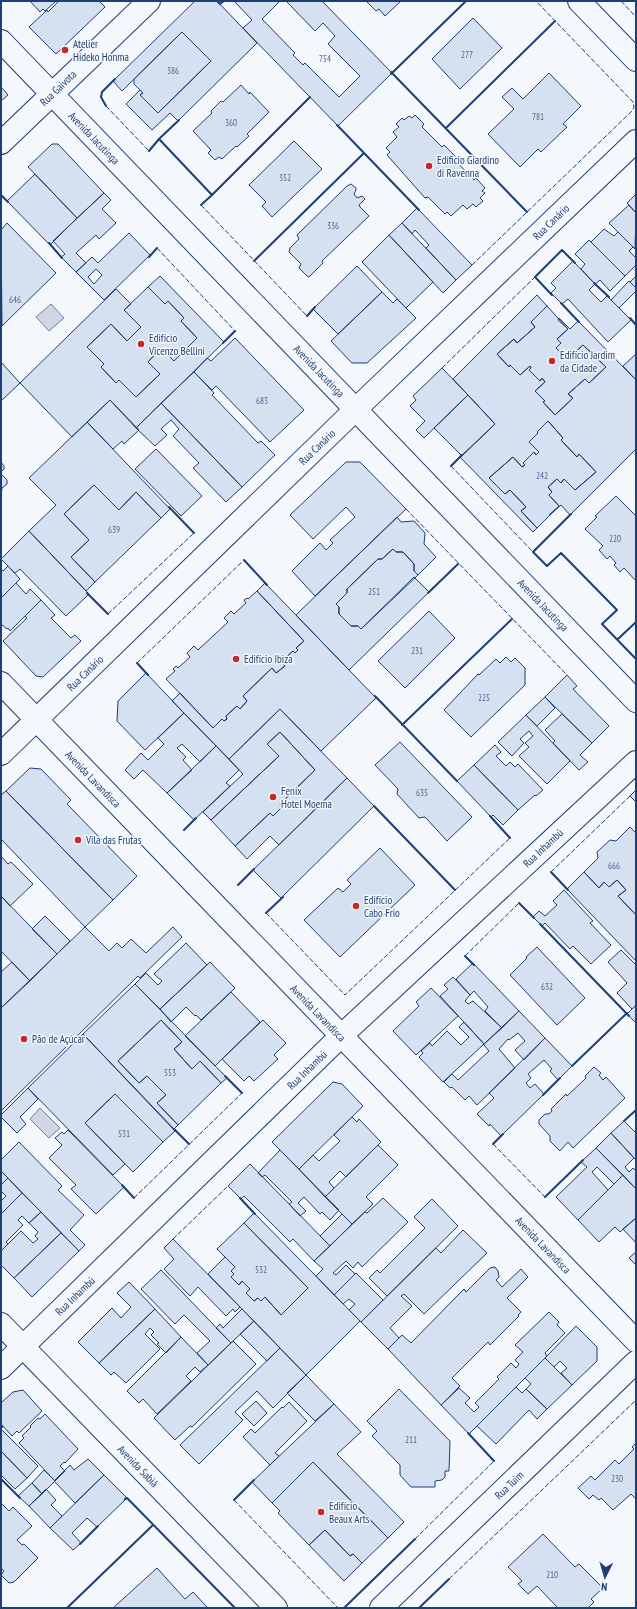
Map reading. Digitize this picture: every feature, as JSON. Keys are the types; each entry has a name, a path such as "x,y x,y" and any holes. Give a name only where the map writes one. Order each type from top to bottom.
{"street":[{"name":"Rua Gaivota","path":"1,143 149,1"},
{"path":"579,1 636,60"},
{"name":"Avenida Jacutinga","path":"1,41 636,701"},
{"name":"Rua Canário","path":"1,754 356,409 636,141"},
{"name":"Avenida Lavandisca","path":"1,683 636,1341"},
{"name":"Rua Inhambú","path":"1,1368 341,1036 636,762"},
{"name":"Avenida Sabiá","path":"1,1324 276,1608"},
{"name":"Rua Tuim","path":"382,1608 636,1362"}],"shaded area":[{"path":"51,304 64,318 49,331 36,317"},
{"path":"40,1108 60,1128 49,1138 30,1119"}],"building":[{"path":"30,1 56,1 45,11 43,9 40,12"},
{"path":"59,1 99,1 105,7 56,54 29,27"},
{"path":"195,1 217,1 257,43 178,121 170,113 152,130 126,104 140,90 143,93 140,95 158,113 211,61 182,32 122,91 113,81"},
{"path":"234,1 322,1 392,73 338,126 243,28 252,20"},
{"path":"280,1 286,1 315,31 323,23 335,36 328,44 360,76 339,97 305,63 303,65 293,55 295,53 262,19"},
{"path":"366,1 401,1 385,16 379,9 376,11"},
{"path":"473,18 502,48 460,89 432,59"},
{"path":"182,32 211,61 158,113 140,95 143,93 134,84 134,79"},
{"path":"549,73 581,106 563,124 567,127 541,152 538,149 520,167 488,134 514,109 502,97 512,88 523,99"},
{"path":"241,85 249,94 250,92 269,112 247,134 249,136 237,147 236,146 222,159 219,157 215,160 208,153 211,150 193,131 212,113 211,111 221,101 223,102"},
{"path":"1,87 8,95 1,101"},
{"name":"Edificio Giardino di Ravenna","path":"415,115 424,124 422,127 442,147 444,145 456,157 454,159 474,180 476,178 485,188 482,191 485,193 480,198 483,201 476,207 473,204 467,209 463,205 451,216 447,212 445,214 428,197 425,198 387,155 390,152 386,148 397,137 393,132 399,127 396,124 402,118 404,120 409,116 412,118"},
{"path":"294,141 322,169 272,217 262,206 266,202 249,185"},
{"path":"52,144 58,144 104,193 77,218 28,167"},
{"path":"35,174 77,218 50,245 7,201"},
{"path":"351,184 356,188 354,194 357,198 362,196 365,199 359,205 369,216 322,261 323,263 309,277 299,268 301,264 289,252 290,248 299,239 297,235 347,186"},
{"path":"104,193 111,200 102,209 116,223 99,239 96,235 76,253 86,263 76,272 61,257 65,254 53,241"},
{"path":"636,194 636,213 627,203"},
{"path":"629,205 636,213 635,249 609,223"},
{"path":"417,208 472,265 456,280 426,248 429,245 415,230 412,234 402,223"},
{"path":"7,223 56,273 2,326 1,230"},
{"path":"402,223 456,280 443,293 389,235"},
{"path":"604,229 614,236 618,232 633,247 629,251 636,258 636,265 625,276 591,242"},
{"path":"129,233 150,255 104,300 76,272 92,257 98,263","holes":["96,269 102,275 94,284 88,277"]},
{"path":"389,235 433,282 406,308 362,262"},
{"path":"589,240 625,276 610,291 600,280 595,284 581,269 585,264 575,254"},
{"path":"573,261 595,284 589,290 601,302 607,296 631,320 608,342 568,299 562,304 551,293 556,288 551,283"},
{"path":"357,266 382,292 338,334 313,309"},
{"path":"160,276 224,342 136,428 110,400 72,437 20,383 116,289 131,304 124,310 141,327 127,341 111,324 87,347 104,364 101,367 116,383 119,380 136,397 160,374 148,362 161,348 174,361 197,338 181,321 184,318 168,301 165,304 148,287"},
{"path":"636,276 636,288 630,282"},
{"path":"629,281 636,288 636,291 619,308 611,300"},
{"name":"Edifício Vicenzo Bellini","path":"148,287 165,304 168,301 184,318 181,321 197,338 174,361 161,348 148,362 160,374 136,397 119,380 116,383 101,367 104,364 87,347 111,324 127,341 141,327 124,310"},
{"path":"382,292 393,303 397,299 416,318 367,363 352,363 331,341"},
{"path":"537,295 547,306 531,322 535,327 517,343 514,339 497,354 509,367 510,365 520,375 530,366 531,368 529,370 540,381 542,378 545,382 535,391 545,401 543,402 555,415 573,398 568,394 585,379 589,383 606,367 583,345 572,355 569,352 564,356 556,348 561,343 557,339 568,329 558,320 559,318 570,329 578,321 636,380 636,449 570,515 561,505 549,515 559,506 549,495 552,492 548,487 557,479 561,483 564,479 575,490 596,472 579,454 577,457 561,440 563,438 548,421 529,442 539,452 536,455 534,452 523,463 525,465 522,467 513,457 489,478 505,494 510,490 526,507 521,511 537,528 533,532 460,457 495,424 453,379"},
{"name":"Edifício Jardim da Cidade","path":"547,306 568,329 557,339 561,343 556,348 564,356 569,352 572,355 583,345 606,367 589,383 585,379 568,394 573,398 555,415 543,402 545,401 535,391 545,382 542,378 540,381 529,370 531,368 530,366 520,375 510,365 509,367 497,354 514,339 517,343 535,327 531,322"},
{"path":"235,338 304,410 270,442 216,386 212,390 194,372 207,358 211,361"},
{"path":"636,354 636,380 623,366"},
{"path":"1,362 20,383 1,401"},
{"path":"442,368 468,395 424,438 416,430 425,421 410,406 416,400 413,396"},
{"path":"194,372 214,393 212,395 258,443 261,441 275,455 242,487 161,403"},
{"path":"468,395 495,424 462,456 434,428"},
{"path":"110,400 139,430 124,444 122,441 113,449 87,422"},
{"path":"161,403 242,487 226,502 193,468 199,463 173,436 179,429 171,420 161,429 167,435 155,446 136,428"},
{"path":"548,421 563,438 561,440 577,457 579,454 596,472 575,490 564,479 561,483 557,479 548,487 552,492 549,495 559,506 537,528 521,511 526,507 510,490 505,494 489,478 513,457 522,467 525,465 523,463 534,452 536,455 539,452 529,442"},
{"path":"87,422 170,509 161,518 136,492 119,510 94,485 64,514 89,540 71,557 95,582 86,591 29,531 56,505 29,478"},
{"path":"156,449 202,496 181,516 135,469"},
{"path":"1,462 4,469 1,472"},
{"path":"346,462 360,462 406,509 315,596 292,571 320,543 326,550 333,543 330,540 355,517 346,507 313,539 290,515"},
{"path":"1,474 7,480 7,484 2,488 1,498"},
{"path":"94,485 119,510 136,492 161,518 95,582 71,557 89,540 64,514"},
{"path":"616,496 636,516 636,581 624,568 620,572 614,565 616,563 610,556 607,559 599,550 603,546 585,529 597,517 595,516"},
{"path":"397,517 401,522 414,521 425,533 424,544 436,557 418,575 414,571 414,564 403,552 396,552 393,549 382,559 378,559 347,589 347,593 336,604 339,607 339,614 351,626 358,626 361,629 414,577 429,592 349,670 296,615"},
{"path":"29,531 89,594 66,616 20,569 15,573 1,559"},
{"path":"393,549 396,552 403,552 414,564 414,571 418,575 361,629 358,626 351,626 339,614 339,607 336,604 347,593 347,589 378,559 382,559"},
{"path":"8,566 20,579 1,598 1,569 3,571"},
{"path":"16,583 26,594 30,589 41,600 10,631 1,624 1,598"},
{"path":"265,583 376,698 321,751 280,709 229,759 172,701 180,693 213,728 222,719 224,721 227,719 226,716 237,706 240,709 247,701 243,696 272,668 276,673 285,666 281,662 293,651 295,653 298,650 296,648 304,641 257,591"},
{"name":"Edifício Ibiza","path":"257,591 304,641 296,648 298,650 295,653 293,651 281,662 285,666 276,673 272,668 243,696 247,701 240,709 237,706 226,716 227,719 224,721 222,719 213,728 166,679 175,671 173,669 176,666 178,668 190,657 187,653 194,646 198,650 228,622 224,618 231,611 234,614 246,603 244,600 247,598 248,599"},
{"path":"41,600 55,615 51,618 71,638 75,635 81,641 43,677 36,676 3,641 27,618 25,616"},
{"path":"429,611 455,638 405,688 378,661"},
{"path":"506,657 511,662 515,658 525,668 525,685 471,737 444,710 478,674 479,675 496,659 500,663"},
{"path":"146,673 184,713 145,750 117,721 118,701"},
{"path":"567,675 577,686 573,689 609,726 592,743 545,697"},
{"path":"545,697 555,708 537,726 526,715"},
{"path":"280,709 347,778 279,845 270,836 247,859 235,846 270,813 273,816 282,807 280,804 315,770 280,732 267,744 279,756 211,820 203,812 243,774 229,759"},
{"path":"184,713 216,746 200,762 182,744 177,748 186,757 183,760 192,770 167,793 143,770 134,779 125,770 141,753 148,760 164,744 158,738"},
{"path":"562,714 592,743 580,755 588,762 579,770 553,743 555,741 545,730"},
{"path":"526,715 570,761 547,784 519,756 529,747 525,743 533,736 529,731 520,739 524,743 512,756 498,742"},
{"path":"280,732 315,770 280,804 282,807 273,816 270,813 235,846 211,820 279,756 267,744"},
{"path":"400,742 472,817 447,841 425,817 419,818 397,794 398,789 375,765"},
{"path":"495,745 501,752 496,756 506,766 510,762 515,767 518,764 543,790 518,810 474,765"},
{"path":"216,746 239,770 226,783 230,786 194,820 167,793"},
{"path":"474,765 518,810 503,825 493,815 491,817 457,781"},
{"name":"Vila das Frutas","path":"30,768 41,769 71,800 67,804 137,876 113,900 6,791"},
{"path":"347,778 374,806 281,898 253,870"},
{"path":"636,790 636,802 630,796"},
{"name":"Vila das Frutas","path":"6,791 113,900 85,927 1,839 1,795"},
{"path":"630,827 636,833 636,915 618,896 626,890 617,880 609,887 604,882 599,888 584,872 598,858 597,852 610,840 616,841"},
{"name":"Edifício Cabo Frio","path":"380,848 415,885 340,957 304,920 338,888 343,892 351,884 347,880"},
{"path":"1,856 8,864 11,862 33,884 10,906 1,896"},
{"path":"584,872 599,888 604,882 609,887 617,880 626,890 618,896 636,915 636,961 567,889"},
{"path":"564,890 593,921 590,923 611,945 591,964 573,946 570,949 545,923 542,926 533,917 539,911 545,916 557,905 553,901"},
{"path":"1,896 57,954 30,981 1,951"},
{"path":"45,916 70,941 57,954 32,929"},
{"path":"85,927 109,951 117,943 122,948 131,939 146,953 173,927 182,937 140,978 138,976 1,1111 1,1008"},
{"path":"186,943 207,965 160,1009 135,984 146,973 158,985 162,981 154,974"},
{"path":"537,947 585,998 557,1025 510,975"},
{"path":"621,950 636,965 636,1005 632,1009 617,993 627,983 608,962"},
{"path":"12,962 30,981 1,1008 1,972"},
{"path":"210,962 235,988 201,1020 186,1007 171,1022 160,1009"},
{"path":"473,963 519,1011 502,1028 485,1011 488,1007 474,991 470,995 456,979"},
{"path":"453,977 470,995 465,1001 468,1004 473,1001 502,1028 484,1044 440,996 448,989 444,985"},
{"path":"135,984 227,1078 221,1083 200,1061 192,1069 174,1049 182,1042 161,1020 118,1061 139,1083 147,1076 166,1095 157,1103 178,1125 174,1129 83,1034"},
{"path":"431,988 458,1016 416,1055 393,1031 419,1006 416,1002"},
{"path":"231,992 260,1022 215,1066 185,1036"},
{"path":"636,1005 636,1023 627,1014"},
{"path":"519,1011 545,1038 524,1060 515,1050 525,1041 518,1033 509,1040 508,1039 499,1049 515,1068 477,1105 469,1096 465,1100 452,1087 450,1088 444,1082 452,1074 458,1080 489,1051 484,1044"},
{"path":"161,1020 182,1042 174,1049 192,1069 200,1061 221,1083 178,1125 157,1103 166,1095 147,1076 139,1083 118,1061"},
{"path":"263,1020 286,1043 274,1055 278,1059 254,1081 249,1076 244,1081 222,1059"},
{"path":"464,1022 484,1044 443,1082 419,1057 423,1053 421,1051 430,1043 432,1046 447,1031 461,1045 469,1037 459,1027"},
{"path":"83,1034 175,1131 163,1142 115,1094 85,1123 125,1164 113,1175 28,1088"},
{"path":"545,1038 572,1066 558,1080 550,1071 552,1069 544,1060 528,1074 531,1078 526,1083 530,1088 535,1084 544,1094 501,1136 490,1124 489,1126 477,1114 494,1098 489,1093"},
{"path":"594,1067 601,1073 599,1075 603,1080 606,1077 625,1098 573,1148 568,1142 560,1151 550,1141 550,1136 539,1124 539,1120 545,1114 549,1114 552,1111 551,1109 566,1094 567,1096 586,1078 585,1076"},
{"path":"333,1082 342,1084 363,1106 299,1169 272,1142"},
{"path":"28,1088 38,1099 20,1117 26,1124 17,1133 1,1117 1,1115"},
{"path":"115,1094 163,1142 133,1172 85,1123"},
{"path":"352,1117 357,1122 359,1119 381,1142 346,1177 340,1171 329,1182 334,1188 325,1197 299,1169 313,1155 319,1161 340,1141 334,1135"},
{"path":"624,1121 636,1133 636,1160 611,1133"},
{"path":"68,1130 124,1187 96,1214 71,1189 76,1185 49,1158 62,1145 55,1138 62,1132 64,1134"},
{"path":"611,1133 634,1158 625,1167 629,1172 633,1168 636,1171 636,1189 596,1148"},
{"path":"19,1142 62,1186 58,1190 84,1215 70,1230 85,1245 79,1251 1,1171 1,1160"},
{"path":"378,1145 398,1165 366,1197 373,1204 352,1224 325,1197"},
{"path":"596,1148 623,1175 614,1184 597,1167 592,1172 608,1190 578,1220 556,1197 587,1167 581,1162"},
{"path":"280,1150 339,1210 330,1220 322,1212 320,1214 304,1197 298,1203 306,1211 300,1216 289,1204 292,1202 265,1175 262,1177 258,1173"},
{"path":"250,1164 330,1246 314,1261 293,1239 290,1242 244,1196 241,1199 228,1186"},
{"path":"1,1171 8,1178 1,1185"},
{"path":"623,1175 636,1189 636,1218 620,1232 615,1227 599,1242 578,1220"},
{"path":"8,1178 22,1193 1,1214 1,1201 6,1196 1,1191 1,1185"},
{"path":"22,1193 41,1212 29,1223 22,1216 18,1220 23,1225 6,1242 8,1244 1,1251 1,1214"},
{"path":"383,1198 408,1222 362,1267 358,1262 353,1268 346,1261 333,1273 336,1275 346,1265 355,1274 334,1295 316,1276 323,1269 314,1261 365,1212 367,1213"},
{"path":"432,1199 458,1226 387,1296 369,1278 377,1270 380,1273 425,1228 414,1217"},
{"path":"41,1212 61,1233 14,1278 1,1265 1,1251 21,1231 33,1243 38,1239 35,1236 38,1232 29,1223"},
{"path":"254,1213 360,1321 306,1375 208,1274 225,1257 235,1267 231,1271 234,1274 231,1277 239,1285 242,1281 250,1289 246,1293 254,1301 258,1298 261,1301 265,1297 281,1315 308,1288 244,1223"},
{"path":"342,1214 352,1224 330,1246 320,1236"},
{"path":"636,1218 636,1243 623,1229"},
{"path":"244,1223 308,1288 281,1315 265,1297 261,1301 258,1298 254,1301 246,1293 250,1289 242,1281 239,1285 231,1277 234,1274 231,1271 235,1267 217,1249"},
{"path":"463,1230 487,1253 424,1314 404,1294 401,1296 412,1306 390,1328 399,1338 388,1349 361,1322 436,1248 441,1253"},
{"path":"61,1233 79,1251 32,1297 14,1278"},
{"path":"173,1239 240,1307 235,1312 233,1309 226,1316 198,1287 190,1296 164,1269 174,1259 164,1248"},
{"path":"636,1252 636,1265 629,1258"},
{"path":"495,1267 498,1271 499,1277 496,1280 502,1287 521,1269 528,1277 507,1298 521,1312 518,1315 519,1316 490,1345 488,1342 452,1378 460,1386 441,1405 388,1349 402,1335 411,1343 464,1289 466,1292 490,1268"},
{"path":"161,1270 231,1343 208,1365 197,1353 210,1341 184,1315 175,1324 141,1289"},
{"path":"356,1273 383,1300 361,1322 349,1310 355,1304 349,1299 343,1304 334,1295"},
{"path":"129,1282 155,1309 99,1363 78,1342 112,1308 121,1318 131,1307 117,1293"},
{"path":"155,1309 181,1337 166,1353 151,1335 154,1332 150,1328 145,1334 160,1349 126,1383 114,1372 111,1375 99,1363"},
{"path":"242,1309 254,1321 231,1343 216,1328 220,1324 223,1328"},
{"path":"549,1312 559,1322 557,1325 565,1333 545,1353 547,1356 469,1434 441,1405 459,1388 470,1398 465,1403 474,1412 479,1407 475,1403 499,1379 497,1377 511,1363 516,1368 519,1364 515,1360 523,1352 515,1345"},
{"path":"254,1321 280,1348 267,1361 240,1334"},
{"path":"576,1326 597,1347 597,1361 572,1385 561,1373 567,1368 560,1361 554,1367 545,1358"},
{"path":"181,1337 208,1365 200,1372 195,1367 186,1376 191,1381 157,1414 143,1399 139,1403 127,1391"},
{"path":"233,1341 256,1364 192,1427 190,1426 175,1440 154,1418"},
{"path":"280,1348 306,1375 273,1408 257,1391 235,1412 243,1420 199,1464 180,1445"},
{"path":"545,1358 572,1385 547,1409 526,1389 531,1384 525,1378"},
{"path":"306,1375 334,1404 315,1421 287,1393"},
{"path":"516,1387 522,1393 526,1389 547,1409 537,1419 529,1410 496,1444 477,1426"},
{"path":"399,1389 450,1441 449,1471 445,1471 445,1477 442,1480 435,1481 435,1487 411,1487 400,1475 400,1465 372,1436 377,1431 367,1421"},
{"path":"23,1390 42,1411 19,1433 17,1431 12,1436 1,1424 1,1403 13,1392"},
{"path":"256,1401 267,1413 254,1426 242,1414"},
{"path":"289,1402 307,1421 275,1453 279,1456 270,1465 243,1437 251,1429 255,1433"},
{"path":"334,1404 361,1432 337,1454 404,1522 388,1538 313,1462 272,1503 252,1482"},
{"path":"45,1414 78,1449 65,1463 64,1462 60,1466 65,1471 55,1481 19,1443 24,1438 22,1436 31,1427 30,1426 38,1418 40,1419"},
{"path":"1,1429 38,1466 27,1478 1,1451"},
{"path":"636,1443 636,1499 631,1494 613,1510 601,1498 599,1500 593,1495 589,1499 578,1488 591,1476 595,1480 615,1460 619,1464 634,1449 632,1447"},
{"path":"1,1451 27,1478 15,1489 1,1475"},
{"path":"88,1459 104,1475 75,1503 54,1481 70,1465 74,1470"},
{"name":"Edifício Beaux Arts","path":"313,1462 388,1538 362,1563 353,1554 350,1556 325,1530 309,1545 278,1513 280,1511 272,1503"},
{"path":"44,1470 55,1481 42,1494 32,1483"},
{"path":"104,1475 127,1498 97,1527 87,1518 72,1533 81,1543 73,1550 50,1528"},
{"path":"32,1483 42,1494 29,1506 18,1496"},
{"path":"46,1489 56,1500 51,1505 62,1516 50,1528 29,1506"},
{"path":"1,1503 9,1511 13,1507 32,1526 17,1540 22,1545 24,1544 38,1558 14,1582 9,1583 1,1575 4,1571 1,1568"},
{"path":"325,1530 350,1556 353,1554 362,1563 344,1581 309,1545"},
{"path":"543,1534 575,1567 579,1564 603,1588 591,1599 594,1602 588,1608 558,1608 537,1586 528,1594 518,1584 522,1581 508,1567"},
{"path":"157,1568 185,1599 193,1592 208,1608 113,1608"}],"fence":[{"path":"472,265 632,111 634,107 633,102 536,1"},
{"path":"621,1 636,17"},
{"path":"106,106 149,151"},
{"path":"201,205 307,316"},
{"path":"157,248 235,331"},
{"path":"442,368 535,277"},
{"path":"451,466 533,552"},
{"path":"406,509 567,675"},
{"path":"108,614 194,533"},
{"path":"137,663 244,560"},
{"path":"551,872 630,796"},
{"path":"266,913 345,995 510,838"},
{"path":"465,956 519,903"},
{"path":"134,1198 242,1093"},
{"path":"493,1144 545,1197"},
{"path":"173,1239 228,1186"},
{"path":"449,1579 636,1400"},
{"path":"415,1539 494,1461"},
{"path":"234,1500 338,1608"}],"wall":[{"path":"218,2 220,4 224,1"},
{"path":"391,74 466,1"},
{"path":"446,128 555,21"},
{"path":"391,72 527,212"},
{"path":"106,106 101,97 102,92 115,79"},
{"path":"212,195 310,97"},
{"path":"159,139 179,120"},
{"path":"337,125 419,210"},
{"path":"149,151 159,139 212,195 201,205"},
{"path":"254,261 364,153"},
{"path":"1,195 8,202"},
{"path":"49,243 62,258"},
{"path":"149,257 157,248"},
{"path":"552,295 535,277 562,250 575,263"},
{"path":"594,283 609,297"},
{"path":"561,303 579,322"},
{"path":"307,316 315,307"},
{"path":"630,318 636,325"},
{"path":"223,343 235,331"},
{"path":"451,466 462,455"},
{"path":"169,507 194,533"},
{"path":"571,514 533,552 547,566 561,553 617,610 602,624 636,659"},
{"path":"244,560 267,585"},
{"path":"428,593 458,564"},
{"path":"87,593 108,614"},
{"path":"402,725 512,619"},
{"path":"618,639 636,622"},
{"path":"137,663 148,675"},
{"path":"375,696 457,781"},
{"path":"374,806 455,890"},
{"path":"490,816 510,838"},
{"path":"184,830 196,818"},
{"path":"238,885 254,869"},
{"path":"551,872 568,890"},
{"path":"266,913 283,897"},
{"path":"519,903 534,918"},
{"path":"540,924 629,1016"},
{"path":"465,956 474,965"},
{"path":"572,1066 627,1013"},
{"path":"225,1076 242,1093"},
{"path":"543,1095 560,1078"},
{"path":"624,1121 636,1110"},
{"path":"174,1129 189,1144"},
{"path":"493,1144 503,1134"},
{"path":"545,1197 583,1160"},
{"path":"122,1185 134,1198"},
{"path":"240,1198 255,1214"},
{"path":"468,1433 494,1461"},
{"path":"1,1479 20,1498"},
{"path":"234,1500 254,1480"},
{"path":"125,1499 127,1498 235,1608"},
{"path":"67,1608 153,1525"},
{"path":"80,1544 98,1526"},
{"path":"344,1608 415,1539"},
{"path":"419,1608 449,1579"}],"place":[{"name":"Atelier Hideko Honma","path":"65,50"},
{"name":"Edificio Giardino di Ravenna","path":"429,166"},
{"name":"Edifício Vicenzo Bellini","path":"141,344"},
{"name":"Edifício Jardim da Cidade","path":"552,361"},
{"name":"Edifício Ibiza","path":"236,659"},
{"name":"Fenix Hotel Moema","path":"273,797"},
{"name":"Vila das Frutas","path":"78,840"},
{"name":"Edifício Cabo Frio","path":"356,906"},
{"name":"Pão de Açúcar","path":"24,1039"},
{"name":"Edifício Beaux Arts","path":"321,1512"}]}
